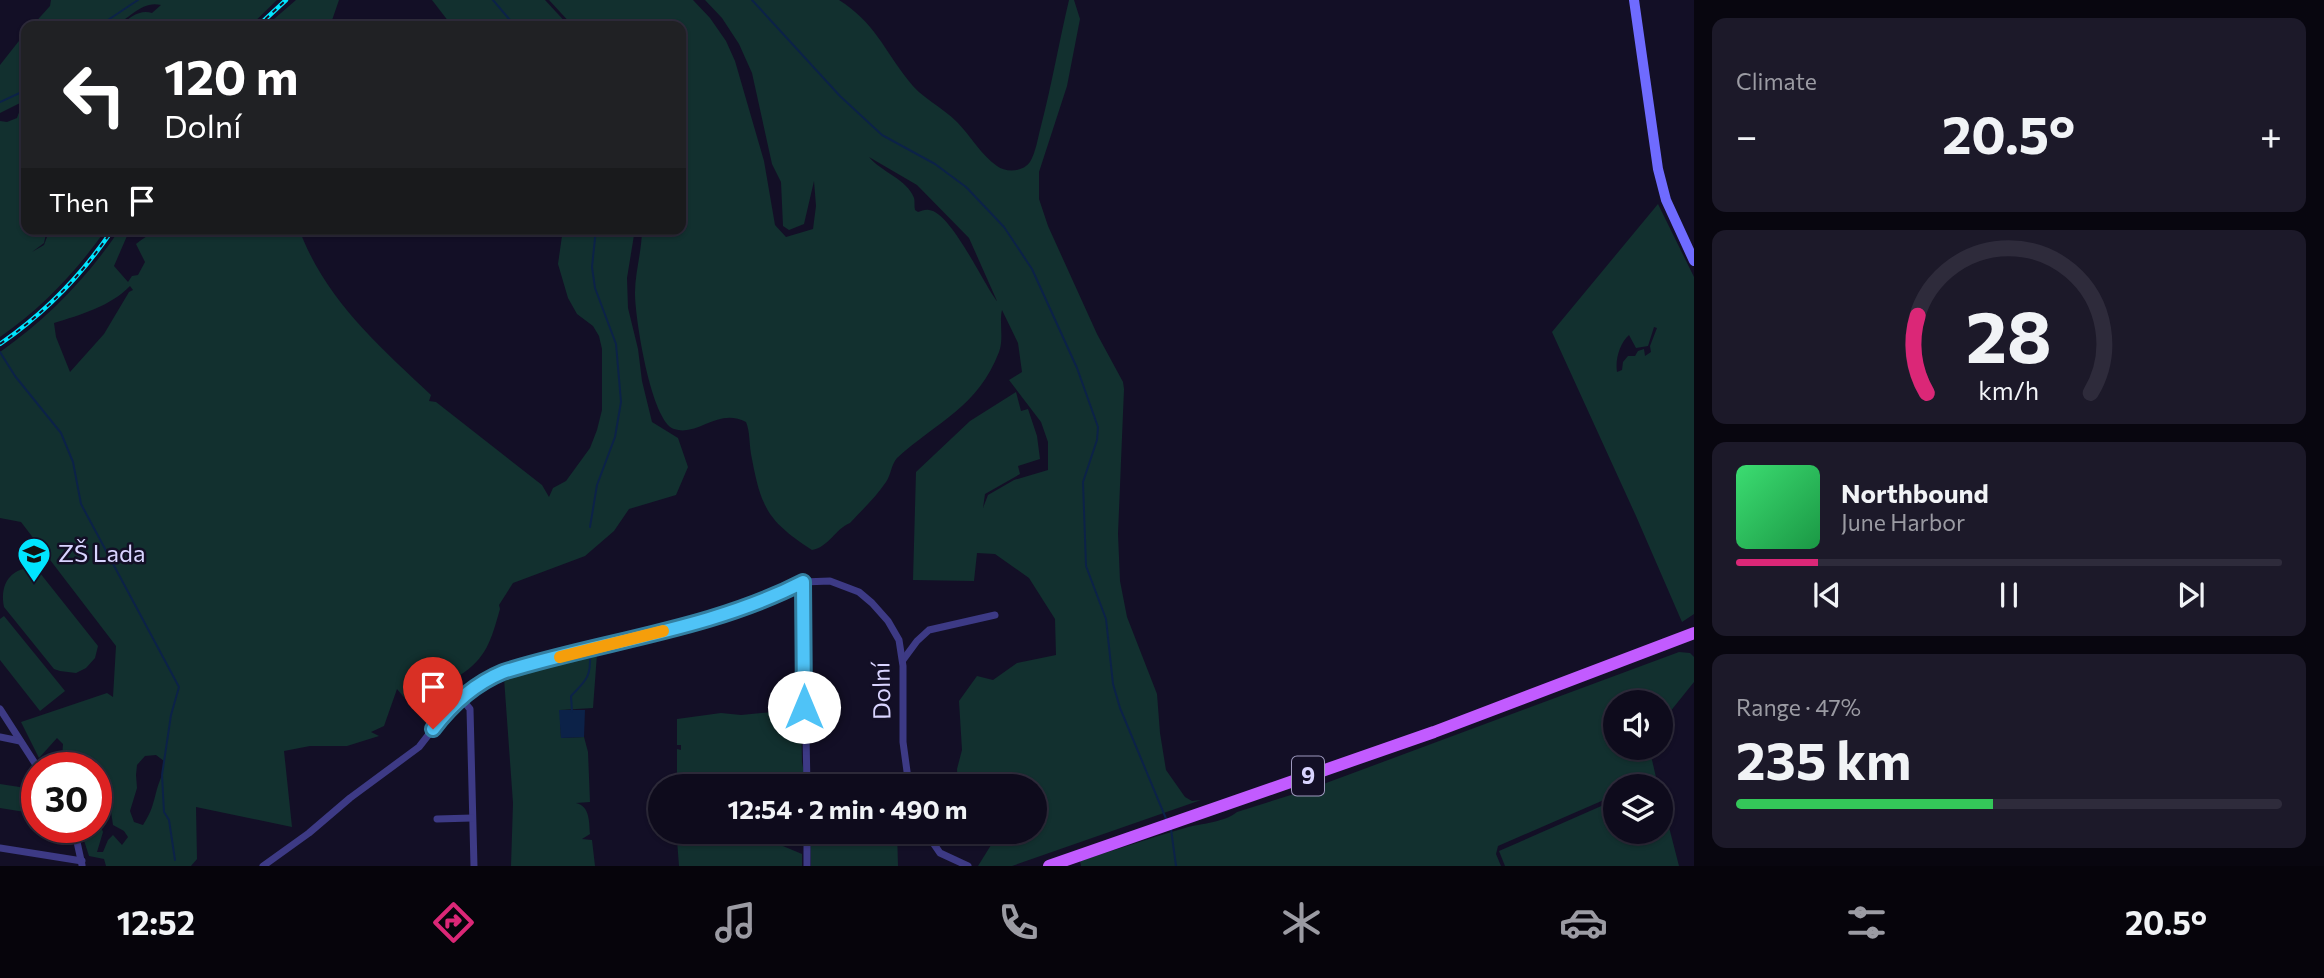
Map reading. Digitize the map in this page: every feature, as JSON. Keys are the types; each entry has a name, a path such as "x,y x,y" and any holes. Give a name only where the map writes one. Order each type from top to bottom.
{"main road":[{"name":"9","path":"1049,866 1446,728 1694,633"}],"street":[{"path":"1634,0 1658,169 1665,200 1694,261"},
{"name":"Dolní","path":"263,866 419,747 447,710 483,682 503,672 675,628 763,600 803,582 830,581 848,587 865,598 891,626 903,660 902,732 907,774"},
{"path":"803,582 807,774"},
{"path":"903,660 929,630 995,615"},
{"path":"461,698 470,709 474,866"},
{"path":"0,709 27,752"},
{"path":"0,737 20,741"},
{"path":"437,819 472,818"},
{"path":"0,848 82,864 77,843"},
{"path":"807,844 807,866"},
{"path":"934,844 940,853 968,866"}],"green space":[{"path":"51,0 277,0 255,21 127,21 144,12 152,13 161,5 154,4 142,8 122,21 36,21 50,6"},
{"path":"296,0 339,0 332,21 272,21"},
{"path":"432,0 545,0 564,21 448,21"},
{"path":"549,0 693,0 726,41 735,61 764,161 775,225 786,237 813,229 816,206 814,181 804,224 789,230 783,226 781,182 772,164 752,73 739,44 722,18 705,0 839,0 870,27 913,86 957,122 991,161 1001,168 1019,170 1030,162 1034,154 1069,0 1074,0 1080,19 1067,86 1039,172 1039,199 1048,226 1097,334 1123,382 1118,534 1120,581 1127,617 1157,694 1166,770 1185,797 1192,801 1201,800 1012,866 978,866 992,844 1047,844 1047,774 957,774 962,750 959,701 977,676 993,680 1017,663 1056,655 1055,619 1029,578 995,554 977,553 974,581 913,580 916,472 970,421 1016,392 1021,411 1028,409 1037,436 1040,459 1018,466 1020,474 985,494 983,508 988,495 1014,480 1048,470 1048,442 1041,422 1009,380 1022,372 1018,343 1002,310 999,352 980,387 956,412 897,458 888,479 878,493 850,523 828,542 812,550 784,530 768,511 758,487 746,422 726,418 683,430 674,429 666,422 658,408 646,367 638,324 636,277 642,235 686,235 686,21 568,21","holes":["869,157 917,185 969,238 997,301 947,223 929,210 915,210 914,198 906,186"]},
{"path":"21,38 21,102 0,113 0,65"},
{"path":"21,107 21,235 46,235 44,243 32,252 44,245 48,235 102,235 58,288 0,337 0,121 7,122 17,118"},
{"path":"1658,204 1694,277 1694,614 1682,622 1636,516 1552,332","holes":["1654,327 1657,328 1650,346 1651,352 1645,356 1644,349 1638,351 1635,356 1628,356 1623,362 1622,370 1617,372 1618,357 1626,338 1629,335 1636,348 1648,346"]},
{"path":"116,235 127,235 114,266 128,282 132,276 138,275 145,262 136,244 149,235 302,235 323,277 338,299 373,339 431,395 429,401 436,402 542,485 549,497 553,488 566,481 590,448 602,410 602,349 593,326 577,314 568,298 558,264 562,235 634,235 627,278 628,308 642,381 652,422 678,438 688,467 676,495 629,509 614,531 585,556 513,583 499,605 497,620 487,647 468,669 459,676 452,675 451,698 430,728 397,689 384,726 371,732 379,736 347,746 310,746 284,751 292,827 196,807 197,859 191,866 106,866 104,859 89,856 85,843 100,843 97,852 103,852 107,843 112,843 113,835 122,845 128,837 124,831 113,825 112,752 62,752 63,744 57,738 44,752 36,752 21,722 107,693 113,697 116,646 21,522 0,518 0,352 66,296","holes":["130,286 133,290 129,292 104,334 70,372 56,337 54,323 104,304","156,755 164,761 148,816 143,825 134,822 130,811 137,788 137,765 145,756"]},
{"path":"28,568 36,568 98,646 95,658 86,668 76,673 54,669 4,607 4,587 10,577"},
{"path":"4,616 65,691 40,711 0,660 0,619"},
{"path":"1679,652 1690,653 1694,657 1694,682 1673,708 1673,690 1603,690 1603,760 1652,760 1655,774 1603,774 1603,800 1498,846 1496,854 1501,866 1081,866 1080,861 1185,828 1219,821 1237,812 1310,789"},
{"path":"597,654 593,708 560,710 561,738 584,737 588,752 590,802 576,803 584,807 588,815 590,834 582,839 592,840 595,866 511,866 513,803 504,678"},
{"path":"798,712 801,716 804,773 677,774 677,749 681,750 681,745 677,745 677,719 721,713 741,715"},
{"path":"0,784 21,787 21,811 0,808"},
{"path":"1603,805 1603,844 1673,843 1679,866 1505,866 1499,851"},
{"path":"677,844 778,844 802,854 802,866 679,866"},
{"path":"810,844 897,844 898,866 811,866"}],"water":[{"path":"559,710 585,710 584,737 561,738"}],"waterway":[{"path":"106,21 138,0"},
{"path":"493,0 511,21"},
{"path":"752,0 840,96 882,135 935,164 966,187 1004,227 1032,269 1077,368 1098,427 1097,440 1083,482 1086,566 1106,619 1113,684 1120,708 1167,821"},
{"path":"0,102 21,92"},
{"path":"590,527 597,485 615,437 621,402 616,344 595,288 592,267 595,235"},
{"path":"0,352 15,376 61,433 73,462 81,504 179,687 171,715 162,775 164,812 169,820 175,860"},
{"path":"572,712 571,696 586,679 590,656"},
{"path":"1171,829 1176,866"}],"railway":[{"path":"263,21 286,0"},
{"path":"0,344 62,292 109,235"}],"slow traffic":[{"path":"560,657 663,631"}],"place":[{"name":"ZŠ Lada","path":"34,584"}],"route":[{"path":"433,729 447,710 461,698 503,672 675,628 780,594 803,582 804,707"}]}
